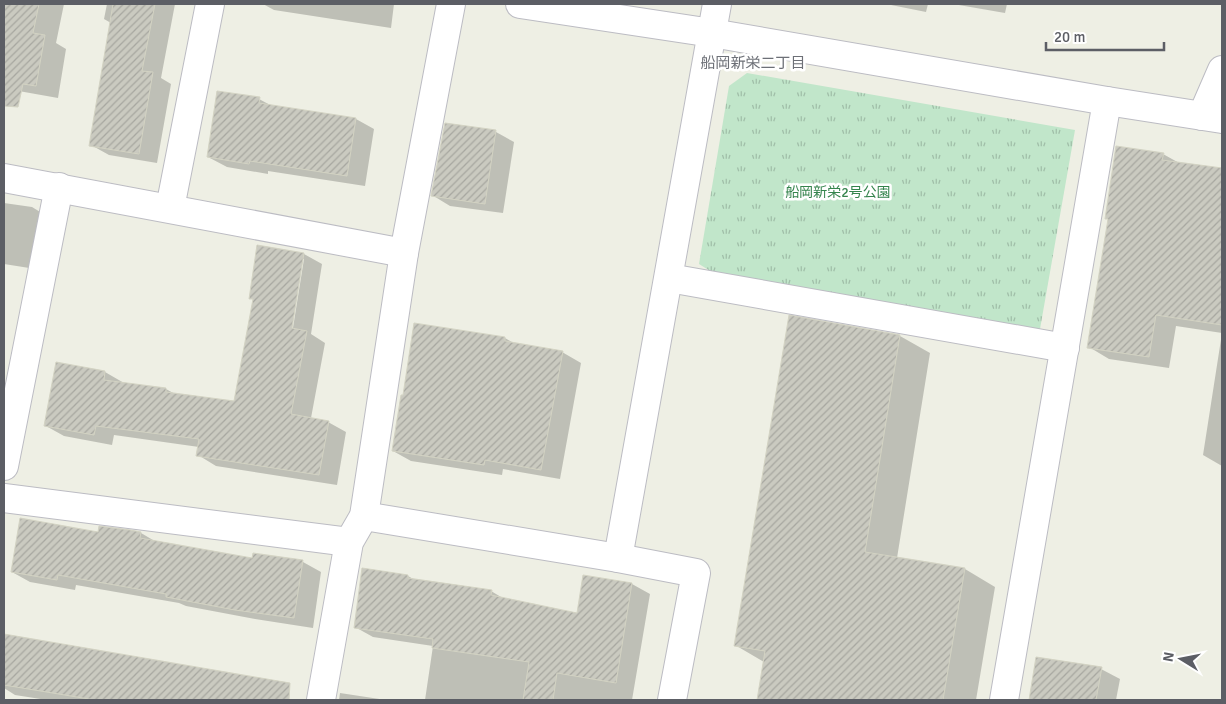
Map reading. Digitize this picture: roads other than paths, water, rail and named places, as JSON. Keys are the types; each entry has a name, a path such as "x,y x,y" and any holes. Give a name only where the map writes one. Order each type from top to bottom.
{"street":[{"path":"170,208 210,4"},
{"path":"321,700 349,542 364,516 404,253 451,4"},
{"path":"520,4 712,33 1107,102 1212,117 1222,70"},
{"path":"618,558 717,4"},
{"path":"1004,700 1107,102"},
{"path":"4,178 59,186 404,253"},
{"path":"4,466 59,186"},
{"path":"669,278 1065,348"},
{"path":"4,498 349,542"},
{"path":"364,516 618,558 696,573 672,700"}],"district":[{"name":"船岡新栄二丁目","path":"753,63"}],"park label":[{"name":"船岡新栄2号公園","path":"838,192"}]}
